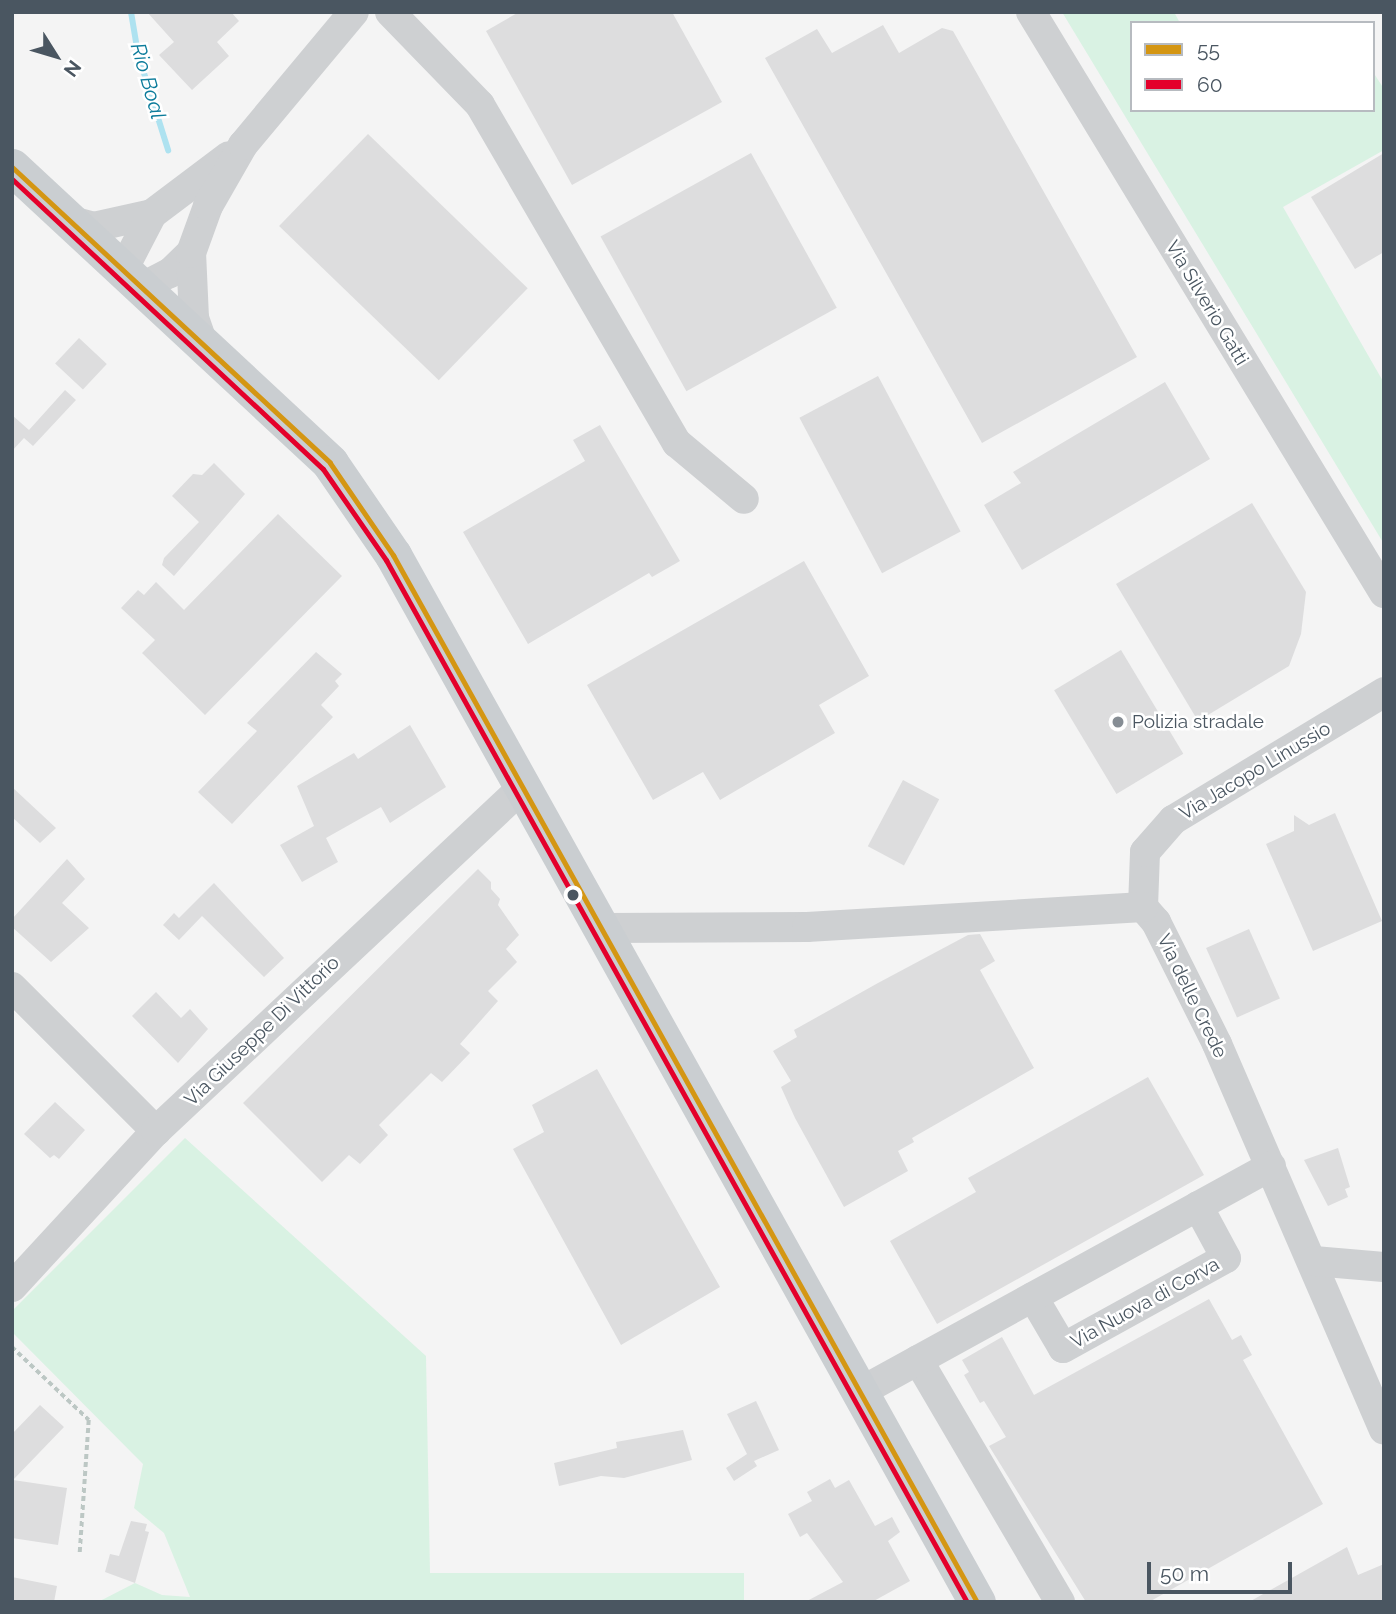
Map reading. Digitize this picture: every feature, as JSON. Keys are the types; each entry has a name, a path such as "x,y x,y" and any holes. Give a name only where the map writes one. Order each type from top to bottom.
{"main road":[{"path":"12,167 330,463 393,555 604,928 977,1602"}],"street":[{"path":"203,344 194,318 191,253 208,206 243,145 354,12"},
{"path":"390,12 480,105 677,443 744,499"},
{"name":"Via Silverio Gatti","path":"1031,12 1384,593"},
{"path":"191,253 170,273 132,279 133,243 152,214 243,145"},
{"path":"68,220 94,227 152,214"},
{"name":"Via Jacopo Linussio","path":"1143,907 1145,852 1174,820 1384,692"},
{"name":"Via Giuseppe Di Vittorio","path":"12,1287 156,1132 523,787"},
{"path":"604,928 807,927 1143,907"},
{"name":"Via delle Crede","path":"1143,907 1156,922 1271,1166 1384,1429"},
{"path":"12,987 156,1132"},
{"path":"860,1392 1271,1166"},
{"name":"Via Nuova di Corva","path":"1033,1297 1063,1348 1215,1265 1226,1258 1198,1206"},
{"path":"1314,1261 1384,1266"},
{"path":"918,1360 1060,1602"}],"path":[{"path":"12,1347 89,1420 80,1553"}],"green space":[{"path":"1062,12 1174,12 1179,21 1130,21 1130,112 1375,112 1375,75 1384,89 1384,150 1283,207 1384,383 1384,544"},
{"path":"185,1138 426,1356 430,1573 744,1573 744,1602 98,1602 135,1583 162,1595 190,1597 164,1533 134,1508 143,1464 12,1332 12,1311"}],"building":[{"path":"147,12 231,12 239,21 217,42 229,56 192,90 159,55 174,42"},
{"path":"519,12 672,12 722,102 572,185 486,31"},
{"path":"883,25 899,53 942,28 953,31 1137,357 982,443 765,58 817,29 832,53"},
{"path":"368,134 528,288 439,380 279,226"},
{"path":"751,153 837,308 686,391 601,236"},
{"path":"1384,153 1384,252 1355,269 1311,197"},
{"path":"79,338 107,364 83,390 55,364"},
{"path":"878,376 961,531 882,573 799,418"},
{"path":"1165,382 1210,459 1022,570 984,505 1021,483 1013,472"},
{"path":"65,390 76,400 33,446 24,438 12,451 12,415 29,430"},
{"path":"600,425 680,561 652,577 649,573 528,644 463,532 585,461 573,440"},
{"path":"214,463 245,494 174,576 162,565 164,558 199,522 172,496 193,474 202,475"},
{"path":"1252,503 1306,592 1301,634 1289,666 1198,721 1116,584"},
{"path":"278,514 342,576 205,715 142,653 155,640 121,608 138,590 144,595 156,582 184,610"},
{"path":"804,561 869,676 819,705 835,733 720,800 703,772 653,800 587,685"},
{"name":"Polizia stradale","path":"1121,650 1183,754 1116,794 1054,690"},
{"path":"316,652 342,674 335,681 339,686 321,705 333,717 232,824 198,792 257,731 247,723"},
{"path":"410,725 446,787 390,823 381,807 326,838 338,862 302,882 280,845 314,826 297,786 354,753 358,759"},
{"path":"903,780 939,799 904,865 868,846"},
{"path":"12,787 56,828 40,843 12,817"},
{"path":"1335,813 1382,921 1313,951 1266,844 1294,831 1294,815 1309,825"},
{"path":"67,859 85,879 62,903 89,928 51,962 12,927 12,919"},
{"path":"478,869 491,882 491,889 500,899 498,905 519,935 506,949 517,962 488,991 498,1001 460,1044 470,1053 442,1082 431,1073 379,1125 388,1135 360,1164 349,1155 322,1182 243,1103"},
{"path":"214,883 284,958 264,977 202,916 179,940 163,925 174,913 179,918"},
{"path":"1249,929 1280,998 1237,1018 1206,948"},
{"path":"980,934 995,961 980,970 1034,1068 912,1138 914,1142 898,1151 908,1171 844,1207 795,1118 781,1087 791,1081 773,1051 797,1037 794,1030 968,935"},
{"path":"156,992 181,1018 190,1009 208,1029 178,1063 132,1016"},
{"path":"597,1069 720,1287 621,1345 513,1149 544,1132 532,1105"},
{"path":"1148,1077 1204,1175 937,1324 890,1241 976,1192 968,1178"},
{"path":"55,1102 85,1130 59,1159 54,1155 50,1158 24,1134"},
{"path":"1338,1148 1350,1187 1345,1189 1348,1197 1328,1206 1304,1160"},
{"path":"1209,1299 1232,1340 1241,1335 1252,1355 1243,1360 1323,1504 1149,1602 1086,1602 989,1446 1006,1437 984,1401 980,1403 964,1375 969,1372 962,1360 1002,1337 1034,1395"},
{"path":"756,1401 779,1450 754,1461 757,1466 734,1481 726,1468 747,1454 727,1414"},
{"path":"40,1405 64,1427 13,1480 67,1488 58,1545 12,1538 12,1434"},
{"path":"683,1430 692,1460 624,1478 601,1476 559,1486 554,1463 617,1448 616,1442"},
{"path":"830,1479 835,1488 849,1480 875,1526 892,1517 900,1532 888,1541 910,1581 872,1602 805,1602 843,1582 807,1533 800,1537 788,1514 812,1501 807,1492"},
{"path":"131,1521 147,1524 145,1531 149,1532 135,1583 105,1572 110,1554 119,1556"},
{"path":"1347,1547 1358,1575 1384,1564 1384,1602 1249,1602"},
{"path":"12,1577 57,1586 54,1602 12,1602"}],"waterway":[{"name":"Rio Boal","path":"131,12 138,54 168,150"}],"transit line":[{"name":"55","path":"12,167 330,463 393,555 977,1602"},
{"name":"60","path":"12,179 323,469 386,560 967,1602"}],"place":[{"name":"Polizia stradale","path":"1118,722"}]}
